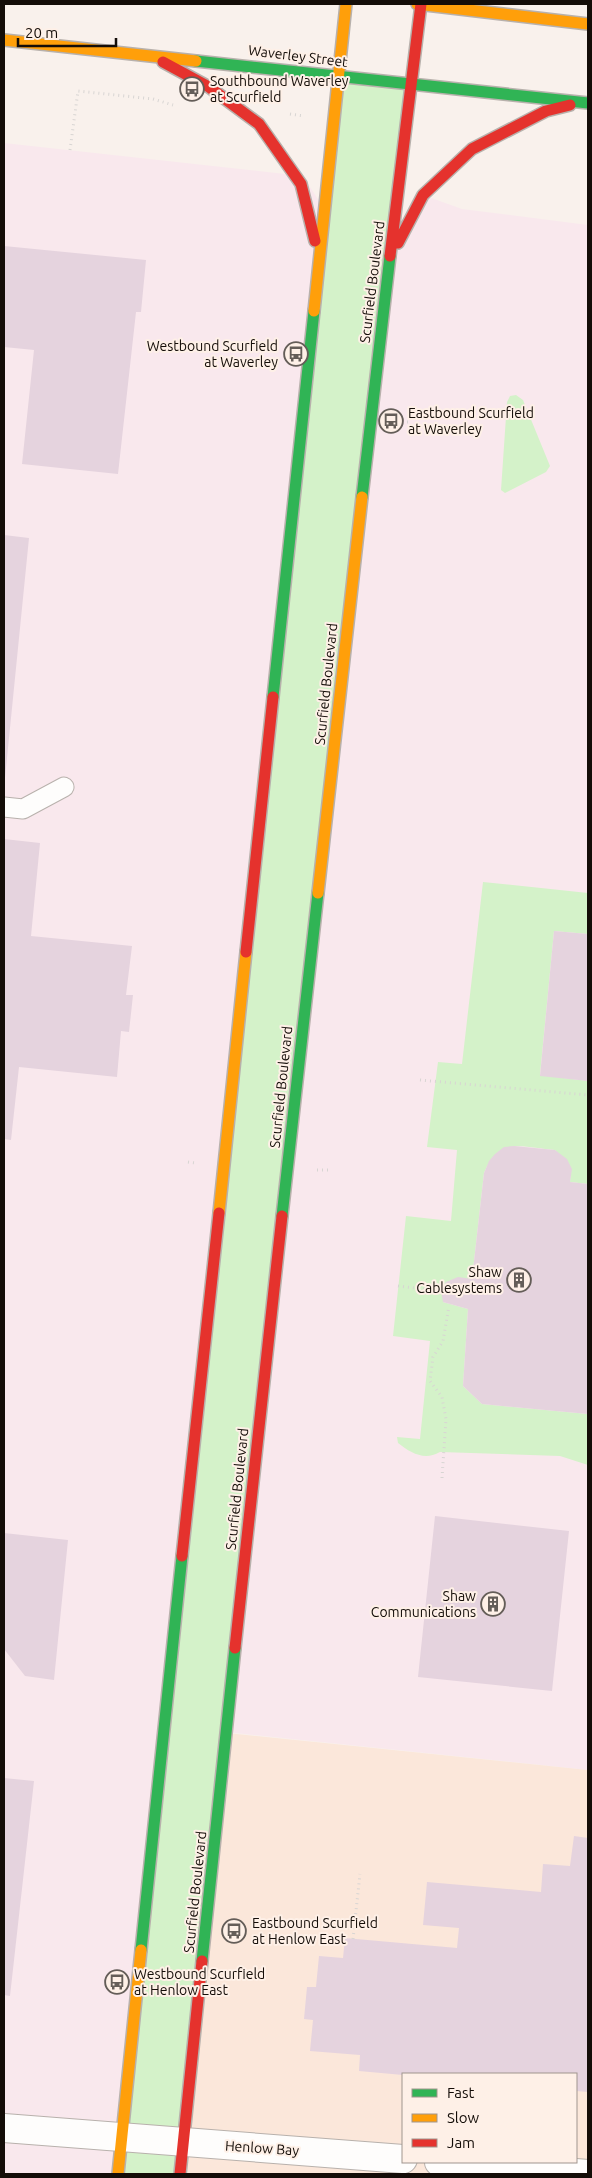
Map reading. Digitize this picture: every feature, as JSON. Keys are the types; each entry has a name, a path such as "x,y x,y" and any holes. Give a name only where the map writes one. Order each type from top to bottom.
{"street":[{"path":"118,2174 290,520 320,262 346,4"},
{"path":"420,4 588,24"},
{"name":"Scurfield Boulevard","path":"180,2174 257,1440 389,260 412,85 420,4"},
{"name":"Waverley Street","path":"4,40 584,103"},
{"path":"150,55 209,87 259,124 301,184 320,262"},
{"path":"389,260 423,194 472,149 546,111 584,103"},
{"name":"Henlow Bay","path":"4,2128 402,2159"},
{"path":"451,2163 588,2174"}],"lane":[{"path":"4,807 23,809 64,787"}],"path":[{"path":"420,1080 588,1095"},
{"path":"312,1170 332,1170"},
{"path":"398,1286 440,1290"},
{"path":"442,1478 446,1419 442,1396 430,1382 433,1357 443,1341 449,1306"},
{"path":"353,1939 360,1874"}],"shaded area":[{"path":"4,143 303,176 323,207 118,2174 4,2174"},
{"path":"423,195 462,209 588,225 588,1770 226,1732 389,260"},
{"path":"227,1733 588,1770 588,2174 180,2174"}],"green space":[{"path":"339,76 412,85 180,2174 118,2174"},
{"path":"516,395 523,400 550,466 546,472 505,493 501,490 507,402 510,396"},
{"path":"483,882 588,893 588,934 554,931 540,1075 588,1081 588,1184 570,1182 571,1169 555,1150 513,1146 497,1153 490,1161 484,1173 472,1279 446,1282 443,1302 468,1309 463,1386 482,1404 588,1414 588,1465 560,1456 440,1452 434,1455 423,1456 413,1453 398,1443 397,1437 420,1439 430,1341 393,1336 406,1216 451,1221 457,1150 427,1147 438,1062 462,1064"}],"building":[{"path":"4,246 146,260 141,312 136,312 118,474 22,464 34,350 4,347"},
{"path":"4,535 29,538 5,778 4,778"},
{"path":"4,839 40,843 31,936 132,946 126,995 133,995 129,1032 121,1031 117,1077 19,1067 11,1140 4,1139"},
{"path":"554,931 588,934 588,1081 540,1076"},
{"name":"Shaw Cablesystems","path":"514,1146 555,1150 567,1159 572,1169 570,1182 588,1184 588,1414 482,1404 463,1386 468,1309 443,1302 441,1291 446,1282 458,1277 472,1279 484,1173 489,1161 495,1154 504,1147"},
{"name":"Shaw Communications","path":"435,1516 569,1531 552,1691 418,1677"},
{"path":"4,1533 68,1540 54,1680 25,1676 4,1649"},
{"path":"4,1778 34,1781 10,1996 4,1995"},
{"path":"574,1836 588,1838 588,2092 577,2091 577,2073 402,2073 402,2075 359,2071 360,2055 310,2051 313,2020 304,2019 307,1987 316,1987 319,1956 343,1958 345,1938 457,1948 459,1928 423,1925 427,1882 541,1892 543,1864 570,1866"}],"traffic: fast":[{"path":"196,61 588,103"},
{"path":"362,497 390,256"},
{"path":"273,697 314,311"},
{"path":"282,1216 318,893"},
{"path":"141,1950 182,1556"},
{"path":"202,1961 235,1648"}],"traffic: slow":[{"path":"314,311 346,4"},
{"path":"417,4 588,24"},
{"path":"4,40 196,61"},
{"path":"318,893 362,497"},
{"path":"219,1213 246,952"},
{"path":"118,2174 141,1950"}],"traffic: jam":[{"path":"390,256 421,4"},
{"path":"163,62 209,87 259,124 301,184 315,241"},
{"path":"398,243 423,195 472,149 546,111 570,105"},
{"path":"246,952 273,697"},
{"path":"182,1556 219,1213"},
{"path":"235,1648 282,1216"},
{"path":"180,2174 202,1961"}],"place":[{"name":"Southbound Waverley at Scurfield","path":"192,89"},
{"name":"Westbound Scurfield at Waverley","path":"296,354"},
{"name":"Eastbound Scurfield at Waverley","path":"391,421"},
{"name":"Shaw Cablesystems","path":"519,1280"},
{"name":"Shaw Communications","path":"493,1604"},
{"name":"Eastbound Scurfield at Henlow East","path":"234,1931"},
{"name":"Westbound Scurfield at Henlow East","path":"117,1982"}]}
